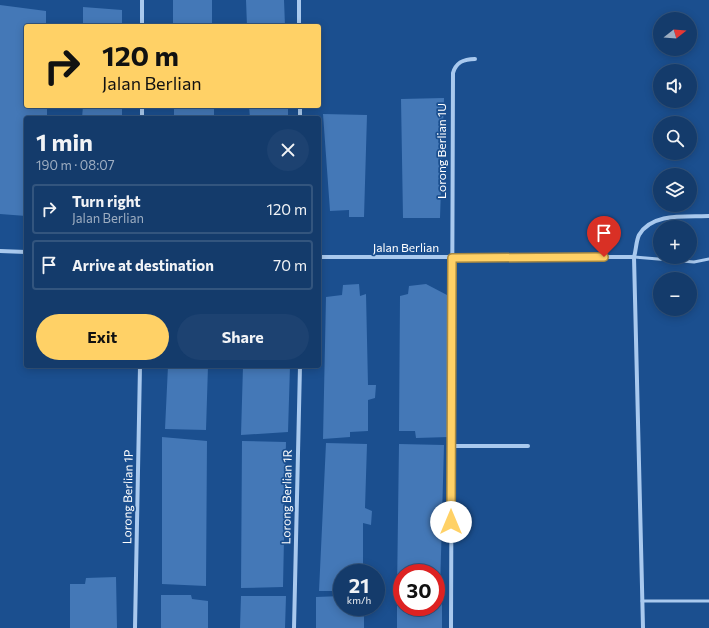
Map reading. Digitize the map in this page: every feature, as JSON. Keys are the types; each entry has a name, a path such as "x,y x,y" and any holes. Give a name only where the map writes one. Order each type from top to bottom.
{"street":[{"path":"142,0 142,24"},
{"path":"298,0 299,24"},
{"name":"Lorong Berlian 1U","path":"451,628 452,73 462,60 475,59"},
{"path":"643,628 634,257 639,236 651,224 665,218 709,216"},
{"path":"0,251 24,252"},
{"name":"Jalan Berlian","path":"321,257 634,257"},
{"name":"Lorong Berlian 1P","path":"135,628 140,368"},
{"name":"Lorong Berlian 1R","path":"294,628 300,368"},
{"path":"451,446 528,446"}],"lane":[{"path":"634,257 694,262 709,259"},
{"path":"642,602 709,601"}],"building":[{"path":"173,0 212,0 212,24 173,24"},
{"path":"246,0 284,0 285,24 247,24"},
{"path":"0,5 46,11 46,24 24,24 24,108 47,108 47,116 24,116 24,216 0,214"},
{"path":"83,7 122,10 122,24 83,24"},
{"path":"444,98 440,218 403,218 401,99"},
{"path":"83,108 122,108 122,116 82,116"},
{"path":"174,108 214,108 214,116 174,116"},
{"path":"249,108 288,108 288,116 250,116"},
{"path":"323,114 367,115 364,217 349,217 349,210 330,211"},
{"path":"359,284 360,296 366,294 368,385 376,385 375,398 368,400 368,431 350,432 350,437 323,439 326,297 342,295 343,285"},
{"path":"426,284 447,295 449,437 416,438 415,431 399,431 400,296 408,294 409,286"},
{"path":"168,368 208,368 206,430 165,429"},
{"path":"243,368 290,368 288,432 241,435"},
{"path":"162,437 207,441 206,586 162,584"},
{"path":"242,441 286,442 283,587 241,588"},
{"path":"326,443 367,444 365,508 372,511 371,525 363,523 363,564 333,564 333,591 319,591"},
{"path":"399,444 444,445 441,564 397,564"},
{"path":"116,577 117,628 70,628 70,584 85,584 86,578"},
{"path":"161,595 191,595 192,599 208,601 208,628 161,628"},
{"path":"241,596 286,596 285,628 240,628"},
{"path":"333,596 333,616 364,616 364,628 316,628 316,597"},
{"path":"397,616 442,616 442,628 397,628"}],"route":[{"path":"451,522 452,258 604,257"}]}
